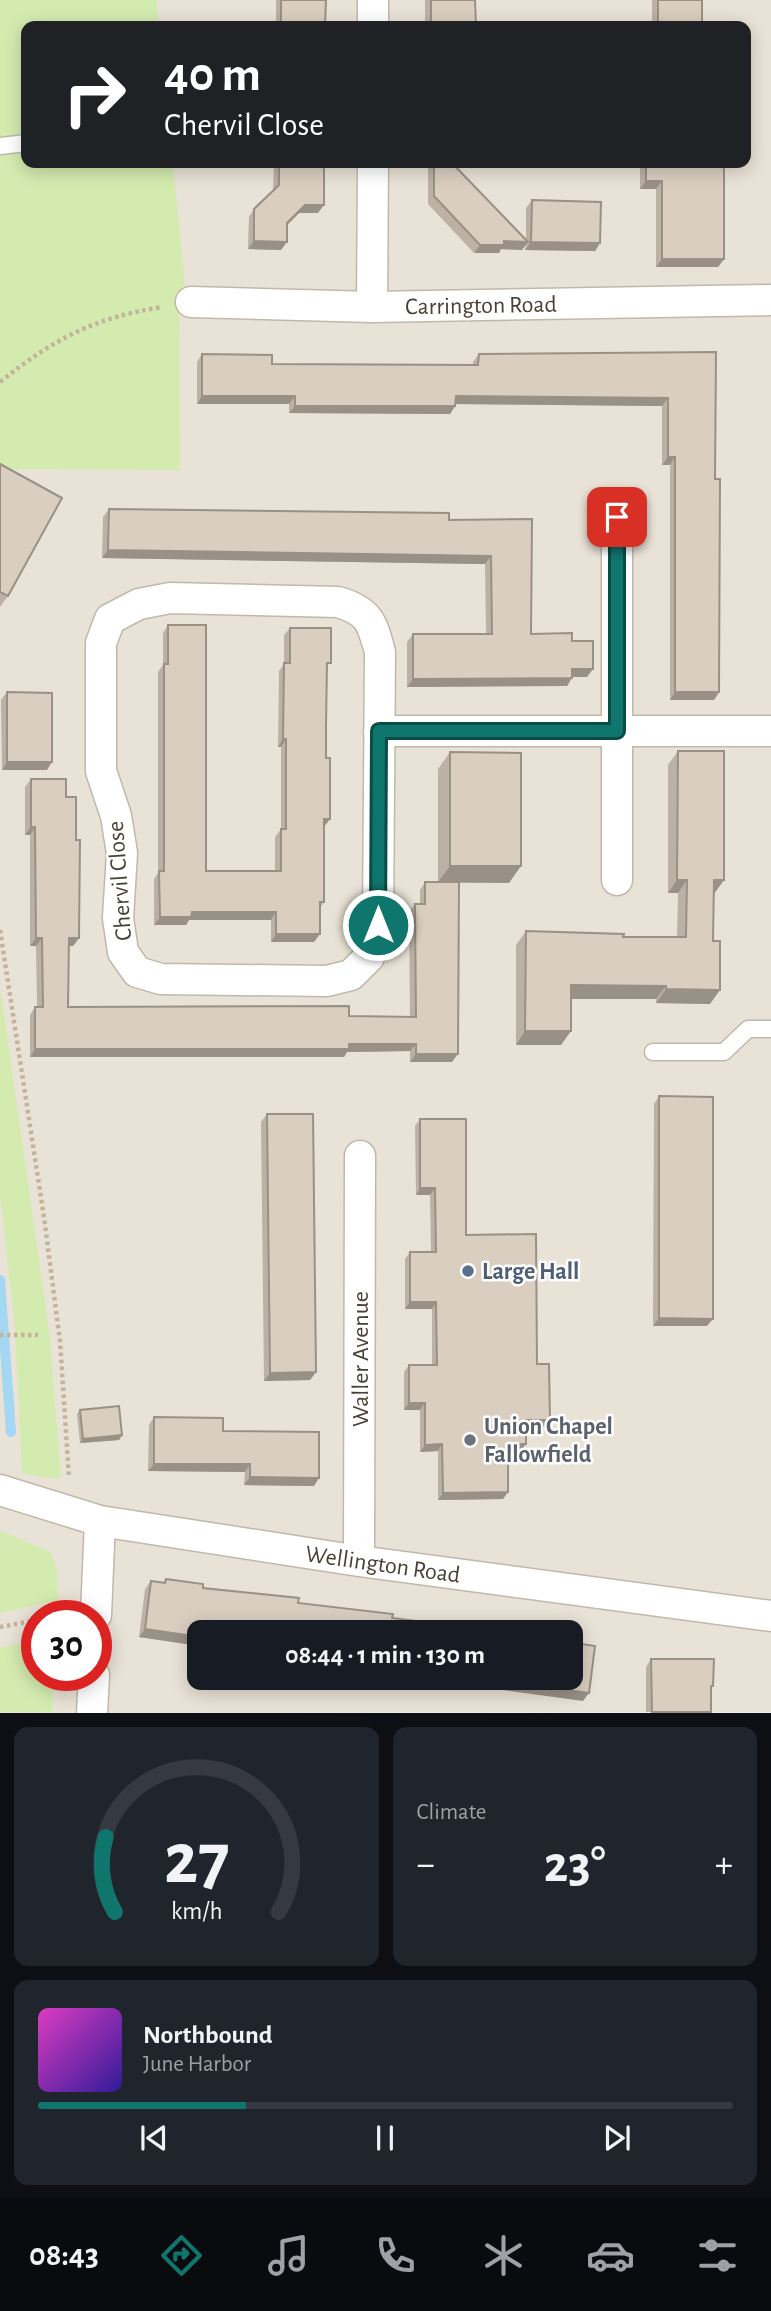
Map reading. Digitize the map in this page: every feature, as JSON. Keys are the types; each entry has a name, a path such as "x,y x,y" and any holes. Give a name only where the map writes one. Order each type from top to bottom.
{"street":[{"path":"373,0 373,21"},
{"path":"372,307 373,168"},
{"name":"Carrington Road","path":"191,302 372,307 771,300"},
{"path":"617,517 617,880"},
{"name":"Chervil Close","path":"170,598 338,602 358,608 373,624 380,652 379,731 378,925 369,957 351,975 327,981 161,979 137,972 123,952 118,918 122,853 116,816 101,771 101,643 110,619 139,604 170,598"},
{"path":"379,731 771,731"},
{"name":"Waller Avenue","path":"359,1561 360,1156"},
{"name":"Wellington Road","path":"0,1490 100,1521 359,1561 771,1616"},
{"path":"97,1600 100,1521"},
{"path":"92,1713 93,1691"}],"lane":[{"path":"0,146 21,144"},
{"path":"653,1052 723,1052 748,1029 771,1029"}],"path":[{"path":"0,382 30,358 80,328 128,312 191,302"},
{"path":"0,930 42,1203 60,1341 72,1512"},
{"path":"0,1335 38,1335"},
{"path":"0,1627 21,1623"}],"shaded area":[{"path":"0,0 771,0 771,1712 0,1713"}],"green space":[{"path":"0,0 156,0 158,21 21,21 21,168 173,168 185,286 179,304 180,470 0,469"},
{"path":"0,986 50,1338 61,1478 22,1473 15,1327 0,1194"},
{"path":"0,1531 51,1552 57,1571 58,1600 21,1600 21,1608 0,1613"},
{"path":"21,1643 21,1691 53,1691 52,1712 0,1712 0,1648"}],"building":[{"path":"281,0 326,0 325,21 281,21"},
{"path":"431,0 475,0 476,21 431,21"},
{"path":"658,0 702,0 702,21 658,21"},
{"path":"279,168 324,168 324,205 305,205 287,223 287,242 254,241 254,209 279,185"},
{"path":"434,168 457,168 528,242 504,241 504,245 480,245 434,196"},
{"path":"646,168 724,168 724,259 662,259 662,181 646,181"},
{"path":"532,200 601,202 600,243 531,242"},
{"path":"716,352 715,479 720,479 719,692 675,692 675,457 668,457 668,398 456,396 455,406 295,406 295,396 202,396 202,354 272,355 272,364 478,365 479,354"},
{"path":"0,464 62,498 8,596 0,592"},
{"path":"109,509 449,513 449,520 532,519 531,634 572,633 572,641 593,641 593,669 572,669 572,678 413,679 413,634 492,634 491,556 108,550"},
{"path":"168,625 206,625 206,871 281,871 281,829 286,829 284,663 290,663 290,628 331,628 331,663 327,663 326,725 326,758 330,758 330,819 324,819 324,902 320,902 320,934 276,934 276,912 192,912 191,917 160,917 159,871 164,871 164,664 168,664"},
{"path":"7,692 52,693 52,762 7,762"},
{"path":"678,751 724,751 724,880 714,880 713,941 720,941 720,990 666,989 666,986 571,985 571,1031 525,1031 526,931 624,934 623,937 686,937 687,880 677,880"},
{"path":"450,752 521,753 521,866 450,866"},
{"path":"31,779 66,779 66,797 76,797 76,840 80,840 79,938 69,938 68,1007 349,1006 349,1016 416,1017 415,904 425,904 425,882 459,882 458,1054 416,1054 416,1044 349,1044 349,1049 35,1049 35,1007 43,1007 42,938 36,938 35,827 31,827"},
{"path":"659,1096 713,1097 713,1319 659,1318"},
{"path":"267,1114 313,1114 316,1372 270,1373"},
{"path":"420,1119 466,1119 466,1235 536,1234 537,1364 549,1364 550,1420 526,1420 526,1444 508,1444 508,1492 443,1493 442,1444 425,1445 425,1403 409,1403 409,1365 437,1365 436,1302 410,1302 410,1252 436,1252 435,1188 420,1188"},
{"path":"119,1406 122,1435 83,1439 80,1410"},
{"path":"154,1417 223,1418 223,1431 319,1432 319,1478 250,1477 250,1464 154,1464"},
{"path":"166,1579 203,1584 203,1588 299,1598 298,1603 393,1614 392,1618 408,1620 187,1620 187,1635 145,1629 151,1581 165,1583"},
{"path":"583,1644 595,1646 589,1693 567,1690 583,1690"},
{"path":"651,1659 714,1659 711,1712 652,1712"}],"waterway":[{"path":"0,1280 11,1432"}],"place":[{"name":"Large Hall","path":"468,1271"},
{"name":"Union Chapel Fallowfield","path":"470,1440"}],"route":[{"path":"378,925 379,731 617,731 617,517"}]}
